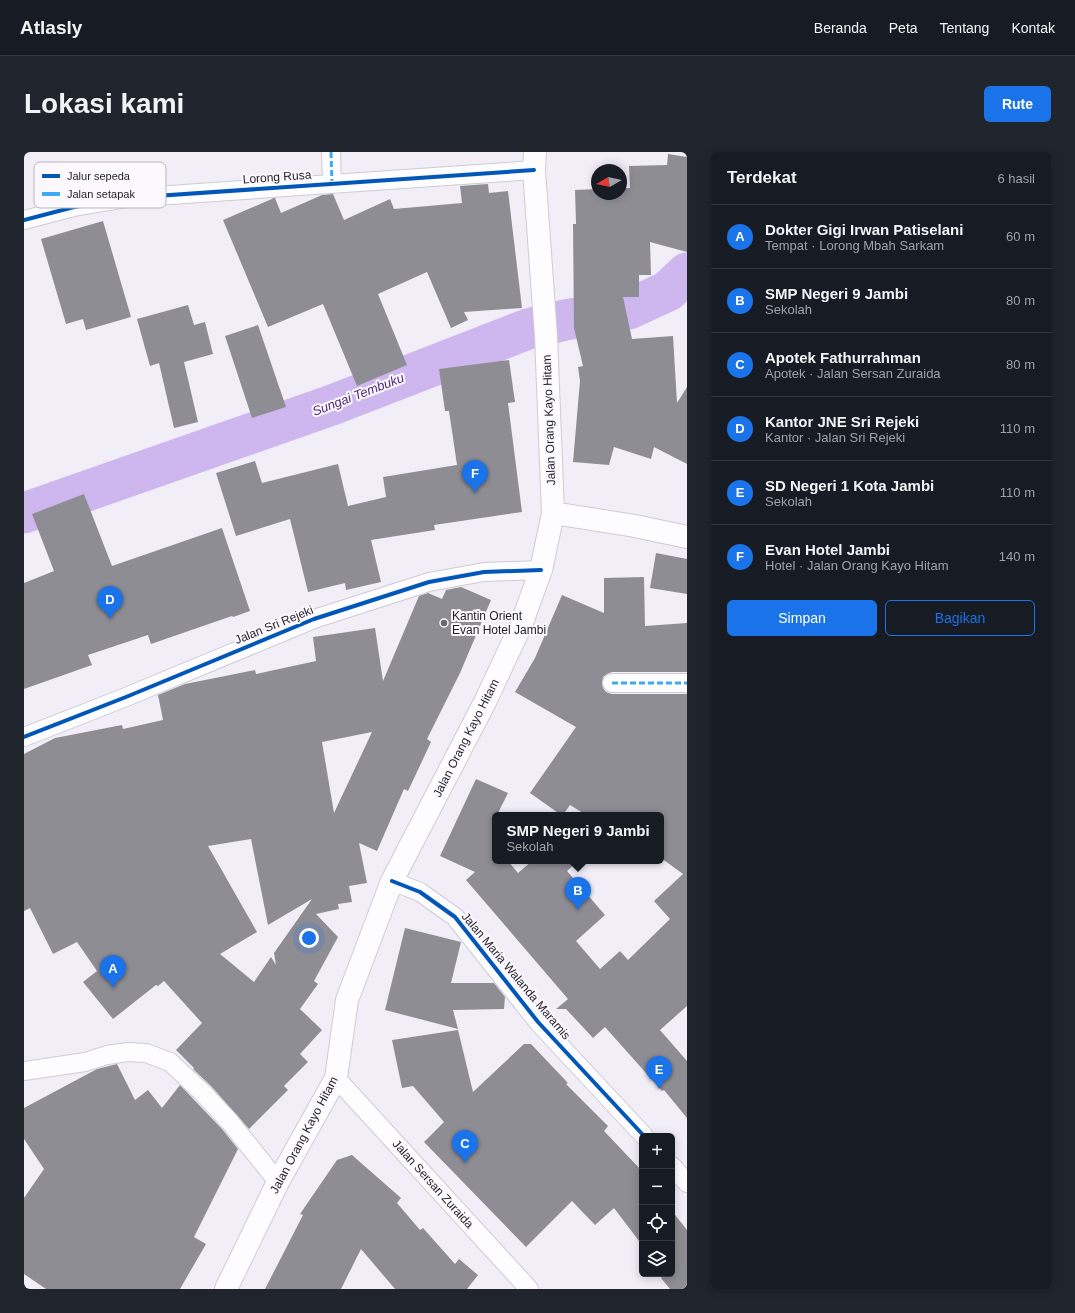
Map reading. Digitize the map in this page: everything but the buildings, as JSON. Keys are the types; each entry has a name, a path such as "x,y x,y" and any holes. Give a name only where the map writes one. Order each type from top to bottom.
{"main road":[{"name":"Jalan Orang Kayo Hitam","path":"226,1289 278,1182 336,1078 347,1000 392,881 485,702 521,625 541,570 553,513 546,336 535,161"},
{"path":"553,513 635,526 687,538"}],"street":[{"path":"331,152 332,184"},
{"name":"Lorong Rusa","path":"166,195 332,184 535,161"},
{"name":"Lorong Rusa","path":"24,220 70,208"},
{"name":"Jalan Sri Rejeki","path":"24,737 126,697 314,619 429,582 484,572 541,570"},
{"path":"612,682 687,683"},
{"name":"Jalan Maria Walanda Maramis","path":"392,881 420,892 455,917 538,1022 641,1133"},
{"path":"24,1071 85,1062 107,1055 128,1052 146,1053 170,1062 230,1122 278,1182"},
{"name":"Jalan Sersan Zuraida","path":"336,1078 529,1289"},
{"path":"675,1169 687,1183"}],"waterway":[{"name":"Sungai Tembuku","path":"24,513 332,405 528,329 565,320 629,309 668,291 687,273"}],"marked path":[{"path":"331,152 332,184"},
{"path":"612,683 687,683"}],"cycle path":[{"path":"166,195 534,170"},
{"path":"24,220 70,208"},
{"path":"24,737 126,697 314,619 429,582 484,572 541,570"},
{"path":"392,881 420,892 455,917 538,1022 641,1133"}],"place":[{"name":"Evan Hotel Jambi","path":"475,493"},
{"name":"Kantor JNE Sri Rejeki","path":"110,619"},
{"name":"Kantin Orient Evan Hotel Jambi","path":"444,623"},
{"name":"SMP Negeri 9 Jambi","path":"578,910"},
{"name":"Dokter Gigi Irwan Patiselani","path":"113,988"},
{"name":"SD Negeri 1 Kota Jambi","path":"659,1089"},
{"name":"Apotek Fathurrahman","path":"465,1163"}]}
